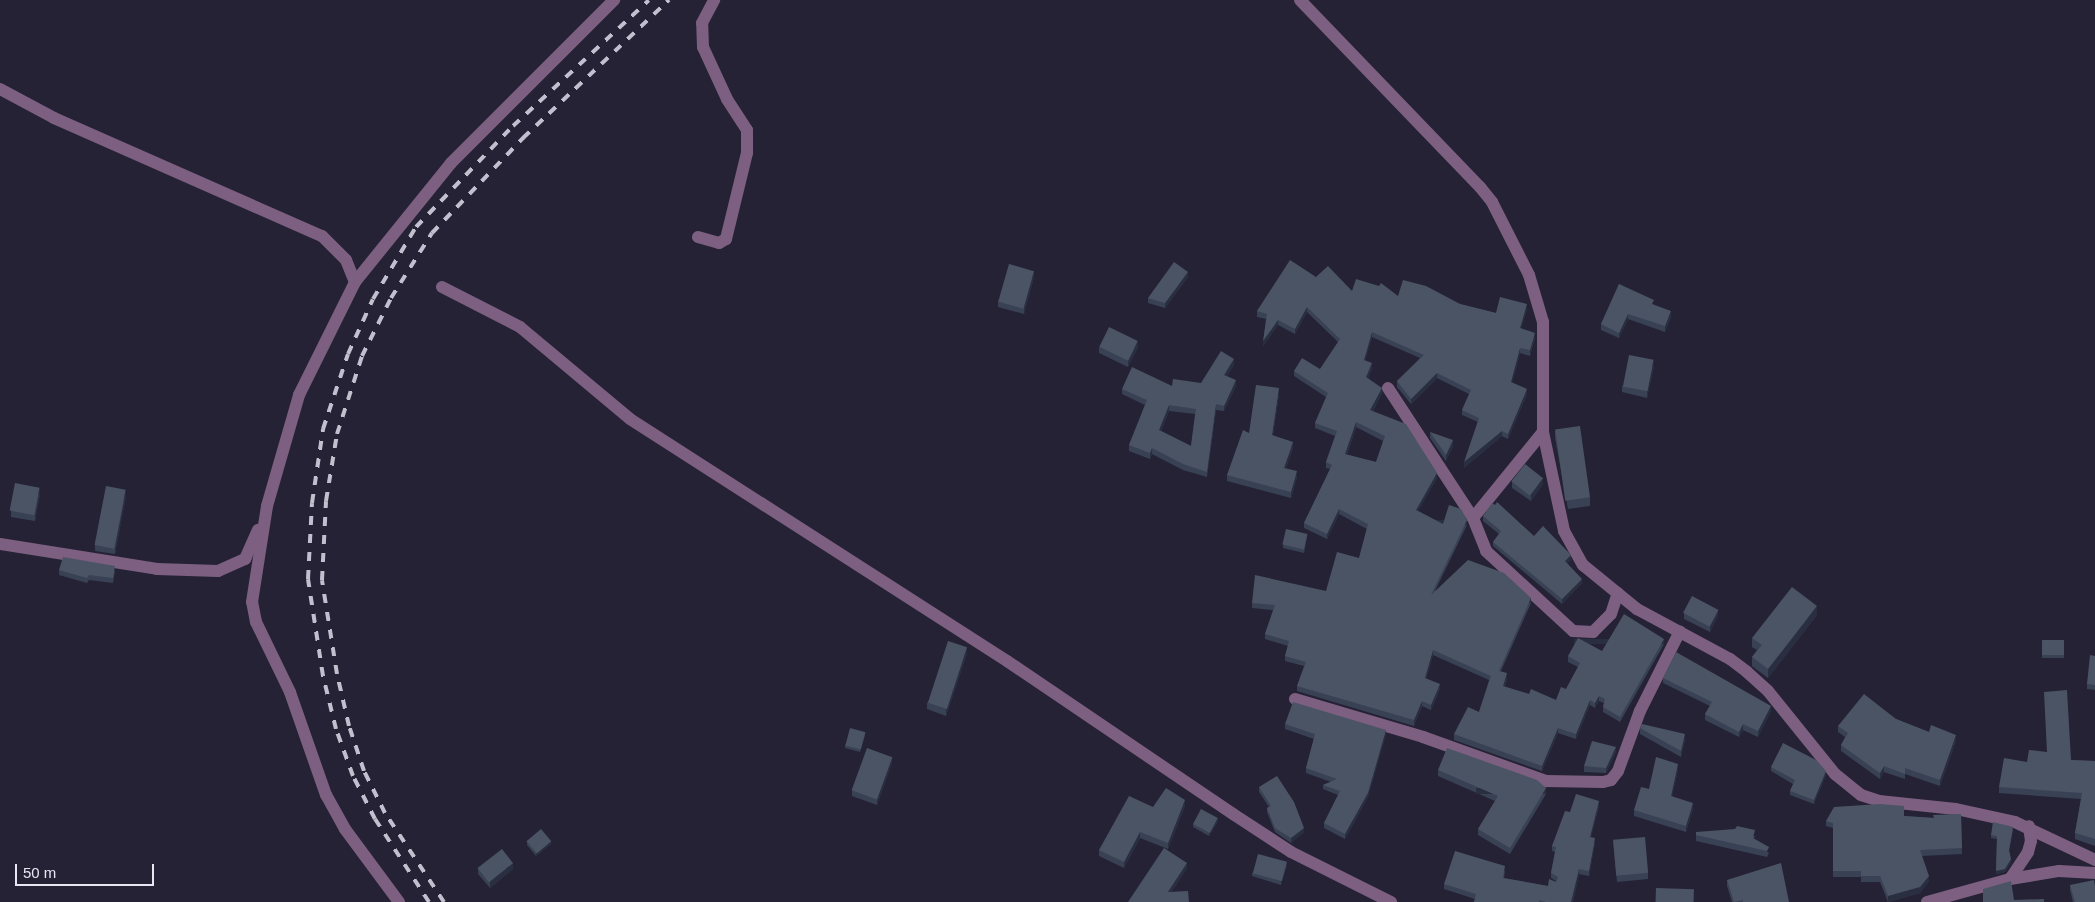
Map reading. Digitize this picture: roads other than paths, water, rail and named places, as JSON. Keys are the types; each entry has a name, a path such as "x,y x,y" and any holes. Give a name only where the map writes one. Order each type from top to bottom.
{"street":[{"path":"0,544 157,569 218,571 245,559 267,506 299,396 312,363 355,282 451,163 614,0"},
{"path":"698,237 719,243 726,239 746,153 746,130 727,99 703,47 702,23 714,0"},
{"path":"1300,0 1492,202 1529,275 1543,322 1543,432 1569,544 1584,565 1637,610 1680,631 1747,672 1768,691 1835,774 1861,795 1879,801 1956,809 2029,826 2095,860"},
{"path":"0,89 54,118 322,236 346,260 355,282"},
{"path":"442,287 520,327 630,419 1007,661 1291,852 1391,902"},
{"path":"1388,388 1473,518 1486,551 1573,631 1593,632 1611,614 1618,593"},
{"path":"1473,518 1543,432"},
{"path":"267,506 252,602 256,622 290,692 326,795 346,829 399,902"},
{"path":"1295,699 1423,737 1546,781 1603,782 1611,780 1618,771 1640,711 1680,631"},
{"path":"2010,879 2028,852 2031,841 2029,826"},
{"path":"1927,902 2010,879 2059,871 2095,873"}],"railway":[{"path":"429,902 375,819 353,776 336,729 323,676 308,579 312,503 323,429 348,354 373,299 416,227 513,126 649,0"},
{"path":"444,902 385,813 364,771 349,726 337,674 322,580 326,501 337,434 362,356 391,298 432,233 523,138 669,0"}]}
